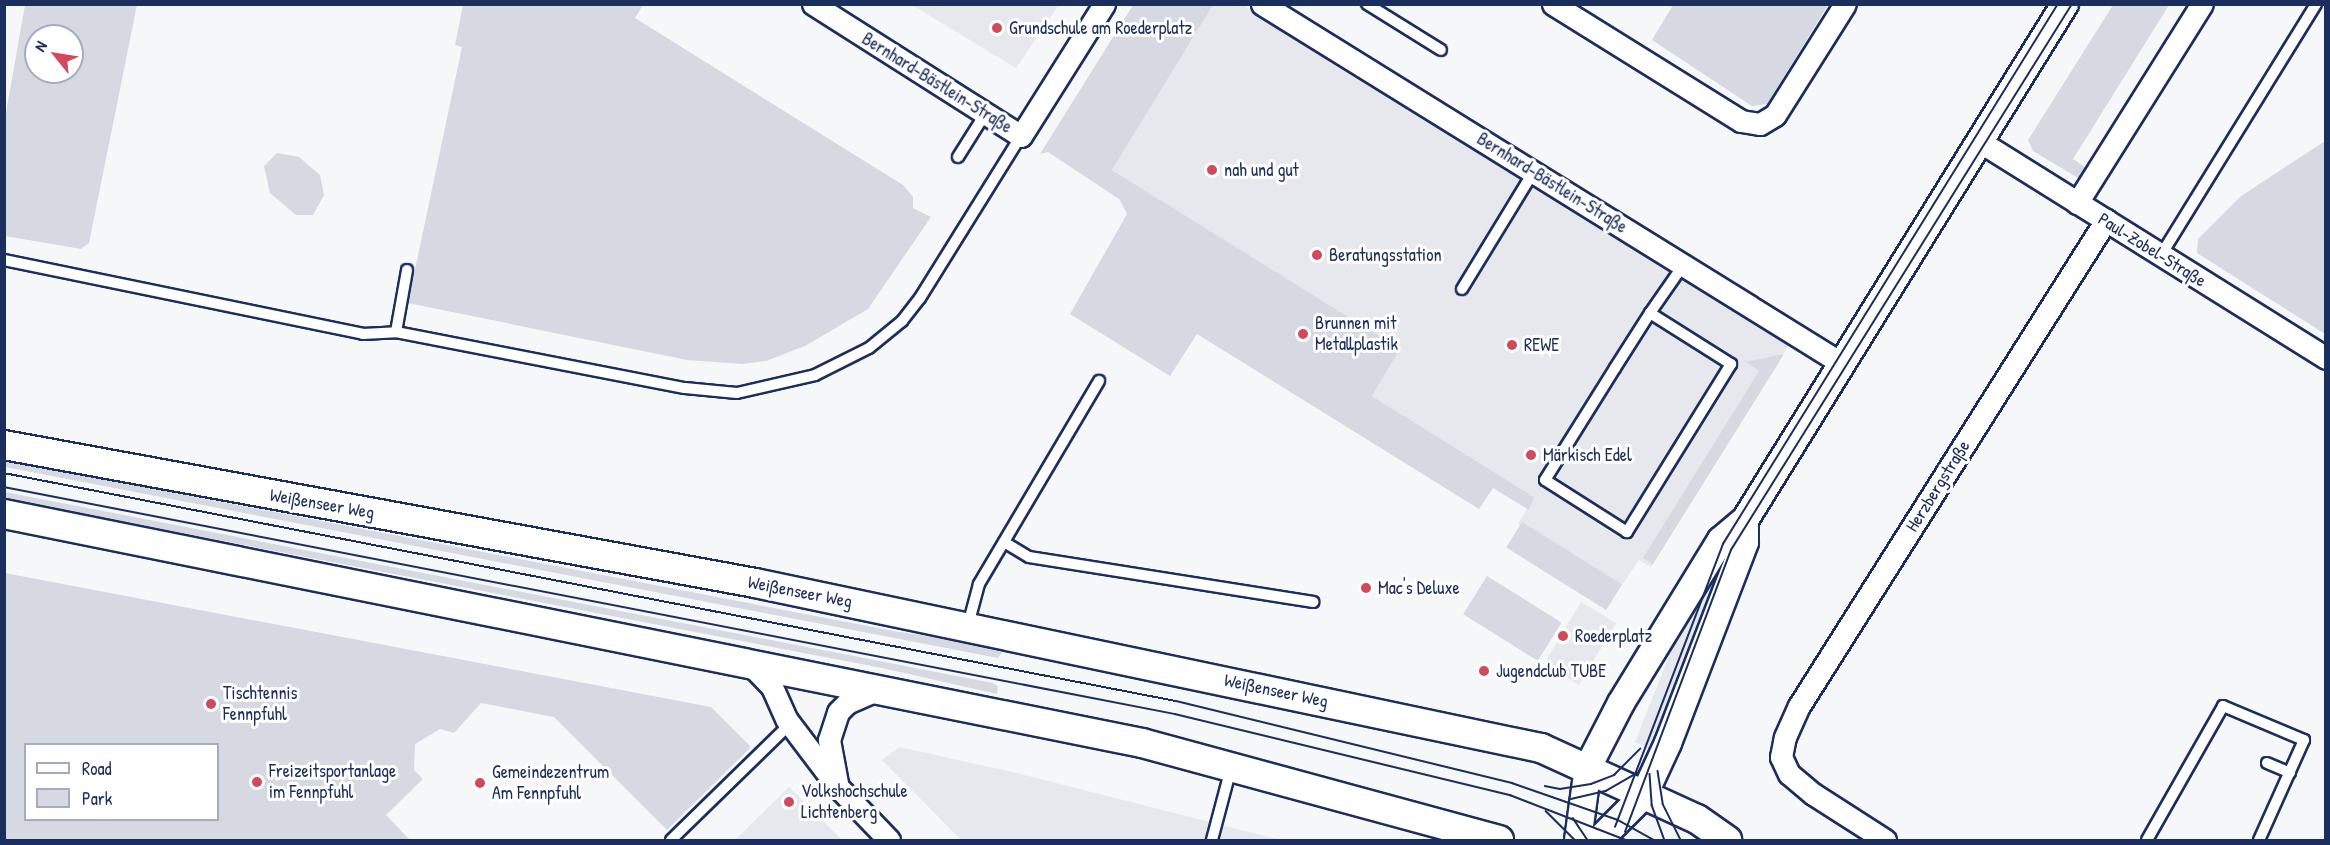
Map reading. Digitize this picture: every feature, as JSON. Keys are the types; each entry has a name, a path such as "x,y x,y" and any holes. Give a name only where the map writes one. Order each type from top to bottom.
{"main road":[{"name":"Weißenseer Weg","path":"4,445 755,583 1541,748 1588,767"},
{"path":"4,514 749,663 874,691 1142,743 1499,840"},
{"path":"1588,767 1697,819 1727,840"}],"street":[{"name":"Bernhard-Bästlein-Straße","path":"813,4 1021,136 1104,4"},
{"name":"Bernhard-Bästlein-Straße","path":"1262,4 1841,363"},
{"path":"1553,4 1741,121 1767,123 1790,94 1845,4"},
{"path":"1578,840 1588,767 1609,724 1721,540 1745,520 2065,4"},
{"path":"2077,202 2202,4"},
{"name":"Paul-Zobel-Straße","path":"1979,141 2325,358"},
{"name":"Herzbergstraße","path":"1885,840 1842,813 1789,774 1781,756 1799,706 2106,220"},
{"path":"1599,840 1644,795 1662,755 1745,542 1745,520"},
{"path":"749,663 772,687 790,724 837,786 889,840"},
{"path":"837,786 829,740 838,712 847,703 874,691"}],"lane":[{"path":"1367,4 1441,50"},
{"path":"2161,255 2316,4"},
{"path":"958,157 986,114"},
{"path":"4,260 107,279 129,289 363,334 396,332 712,392 737,393 790,384 868,348 902,321 920,298 1021,136"},
{"path":"1462,288 1534,171"},
{"path":"1650,313 1731,364 1627,531 1545,480 1650,313 1684,264"},
{"path":"396,332 407,270"},
{"path":"968,627 979,584 1099,381"},
{"path":"1004,542 1029,557 1313,602"},
{"path":"2147,840 2211,739 2223,706 2304,741 2259,840"},
{"path":"671,840 790,724"},
{"path":"2267,763 2290,773"},
{"path":"1212,840 1231,768"}],"shaded area":[{"name":"Grundschule am Roederplatz","path":"912,5 1059,5 1016,68"},
{"path":"1213,5 1243,5 1790,343 1651,567 1639,560 1622,585 1518,524 1534,497 1372,396 1400,349 1112,170"},
{"path":"1726,546 1735,551 1652,751 1635,742 1687,610"},
{"path":"1581,602 1616,623 1579,685 1544,664"},
{"path":"899,747 1016,773 1281,840 961,840 882,760"},
{"name":"Volkshochschule Lichtenberg","path":"789,787 842,840 735,840"}],"green space":[{"path":"25,5 137,5 89,243 81,249 5,236 5,118"},
{"path":"463,5 643,5 635,18 903,185 913,197 913,208 931,217 868,309 805,346 766,361 742,364 687,360 408,303 462,47 455,45"},
{"path":"1133,5 1213,5 1112,170 1400,349 1372,396 1534,497 1529,510 1493,488 1479,509 1197,334 1170,376 1070,314 1127,214 1119,199 1048,152 1040,154"},
{"path":"1673,5 1828,5 1767,104 1752,106 1652,40"},
{"path":"2113,5 2169,5 2073,159 2089,170 2083,181 2033,151 2028,140"},
{"path":"2325,141 2325,334 2197,253 2198,239 2241,196"},
{"path":"277,153 299,157 320,175 324,195 313,215 296,215 270,193 264,166"},
{"path":"1784,354 1653,564 1643,558 1759,371 1746,362"},
{"path":"4,460 899,632 999,646 1004,650 998,658 5,467"},
{"path":"5,492 993,683 998,686 997,694 882,668 5,499"},
{"path":"1522,522 1622,585 1606,610 1506,547"},
{"path":"5,573 711,707 751,747 667,830 554,717 481,703 454,733 440,729 415,744 414,770 423,779 386,815 410,840 5,840"},
{"path":"1487,576 1562,623 1538,661 1463,614"}],"tram line":[{"path":"1615,827 1723,544 2058,4"},
{"path":"1625,832 1731,550 2072,4"},
{"path":"4,473 1176,701 1512,783 1618,820 1654,840"},
{"path":"4,487 1175,714 1510,795 1626,840"},
{"path":"1545,786 1560,789 1591,784 1614,775 1640,749"},
{"path":"1658,771 1663,804 1681,840"},
{"path":"1571,799 1606,791 1637,773"},
{"path":"1650,774 1652,805 1665,840"},
{"path":"1546,811 1575,840"},
{"path":"1573,818 1588,840"}],"place":[{"name":"Grundschule am Roederplatz","path":"997,28"},
{"name":"nah und gut","path":"1212,170"},
{"name":"Beratungsstation","path":"1317,255"},
{"name":"Brunnen mit Metallplastik","path":"1303,334"},
{"name":"REWE","path":"1512,345"},
{"name":"Märkisch Edel","path":"1531,455"},
{"name":"Mac's Deluxe","path":"1366,588"},
{"name":"Roederplatz","path":"1563,636"},
{"name":"Jugendclub TUBE","path":"1484,671"},
{"name":"Tischtennis Fennpfuhl","path":"211,704"},
{"name":"Freizeitsportanlage im Fennpfuhl","path":"257,782"},
{"name":"Gemeindezentrum Am Fennpfuhl","path":"480,783"},
{"name":"Volkshochschule Lichtenberg","path":"789,802"}]}
